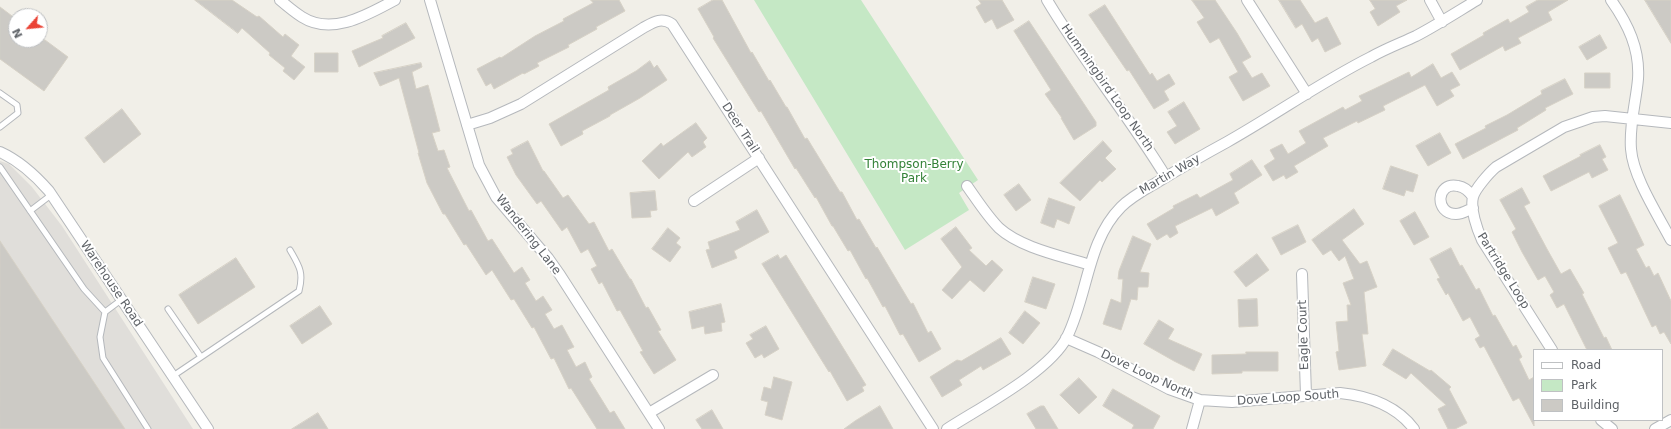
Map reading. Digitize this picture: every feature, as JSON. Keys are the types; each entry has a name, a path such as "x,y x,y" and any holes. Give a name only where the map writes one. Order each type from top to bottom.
{"street":[{"path":"280,0 303,18 323,24 342,24 370,13 395,0"},
{"name":"Wandering Lane","path":"430,0 479,165 496,197 507,212 548,258 560,275 659,429"},
{"name":"Hummingbird Loop North","path":"1047,0 1113,100 1150,150 1166,177"},
{"path":"1247,0 1307,94"},
{"path":"1430,0 1442,22"},
{"name":"Martin Way","path":"947,429 1028,377 1053,356 1066,338 1076,315 1090,265 1103,231 1111,217 1122,205 1166,177 1252,128 1370,57 1416,36 1477,0"},
{"path":"1611,0 1633,38 1636,51 1638,79 1632,119 1631,149 1634,163 1671,240"},
{"name":"Deer Trail","path":"467,125 490,118 521,104 643,28 658,20 666,20 676,29 933,429"},
{"path":"1473,208 1461,213 1453,214 1447,212 1439,201 1440,194 1444,189 1457,185 1464,187 1473,197 1487,175 1496,167 1564,127 1593,117 1605,116 1671,123"},
{"name":"Warehouse Road","path":"0,152 20,163 36,176 52,195 208,429"},
{"path":"694,201 759,158"},
{"path":"967,186 993,222 1011,236 1034,247 1090,265"},
{"name":"Partridge Loop","path":"1473,197 1476,228 1482,240 1551,349"},
{"name":"Eagle Court","path":"1302,274 1306,395"},
{"name":"Dove Loop North","path":"1066,338 1169,388 1200,400 1192,429"},
{"path":"649,413 713,375"},
{"name":"Dove Loop South","path":"1200,400 1232,402 1340,393 1356,395 1372,398 1386,405 1399,414 1414,429"},
{"path":"1655,429 1671,420"},
{"path":"1602,421 1612,429"}],"lane":[{"path":"0,93 17,105 18,113 0,127"},
{"path":"0,167 84,289 105,312"},
{"path":"30,211 52,195"},
{"path":"173,376 299,291 302,282 301,269 290,250"},
{"path":"121,300 105,312 100,337 103,358 148,429"},
{"path":"168,309 201,357"}],"shaded area":[{"path":"0,161 9,164 32,187 62,226 193,429 0,429"}],"green space":[{"name":"Thompson-Berry Park","path":"754,0 861,0 978,180 959,193 969,210 905,250"}],"building":[{"path":"195,0 232,0 257,17 259,16 283,37 285,34 299,45 291,56 305,67 294,80 283,71 285,68 269,55 270,53 242,28 238,33"},
{"path":"591,0 619,0 625,11 568,45 569,47 537,63 539,66 494,89 491,83 486,86 477,69 500,57 501,58 535,36 564,21 563,19 593,3"},
{"path":"713,0 722,0 751,53 752,52 769,81 770,80 787,107 805,139 807,138 840,192 842,192 857,220 859,219 876,248 877,247 911,304 913,303 928,333 931,331 941,349 919,362 903,334 900,335 885,306 883,307 850,250 848,251 816,197 815,198 796,168 795,169 761,111 759,112 713,38 714,37 698,9"},
{"path":"979,0 1002,0 1014,20 997,29 992,19 985,23 976,7 981,4"},
{"path":"1192,0 1215,0 1251,57 1242,62 1252,78 1262,73 1270,86 1243,101 1229,77 1238,72 1219,38 1210,43 1197,22 1204,18"},
{"path":"1279,0 1300,0 1315,23 1327,17 1341,44 1325,52 1318,38 1312,42 1302,24 1296,28"},
{"path":"1370,0 1407,0 1396,6 1400,12 1378,26 1370,12 1375,9"},
{"path":"1538,0 1568,0 1548,12 1552,20 1518,38 1521,43 1505,51 1503,46 1460,70 1451,54 1508,19 1510,23 1529,12 1526,7"},
{"path":"1645,0 1671,0 1671,43"},
{"path":"1105,5 1150,75 1152,73 1157,81 1169,74 1175,84 1164,91 1169,100 1154,109 1129,70 1127,71 1089,15"},
{"path":"0,7 8,13 8,48 48,48 48,42 68,57 44,91 0,59"},
{"path":"1029,21 1096,122 1096,126 1074,140 1062,118 1045,94 1051,90 1014,31"},
{"path":"406,23 415,38 359,67 352,51 383,38 382,36"},
{"path":"1600,35 1607,48 1587,60 1579,47"},
{"path":"315,53 338,53 338,72 315,72"},
{"path":"650,61 654,68 657,65 667,80 610,116 582,131 583,134 561,146 549,124 609,90 608,87"},
{"path":"421,63 422,67 412,72 416,89 428,85 440,131 432,133 438,151 444,150 450,167 447,168 469,211 471,210 488,241 492,239 514,273 522,267 530,280 525,283 536,301 543,296 552,310 545,314 554,329 562,325 574,347 567,350 576,367 585,362 592,377 589,379 610,413 614,411 625,429 597,429 571,388 569,389 554,358 551,359 534,327 532,328 514,299 511,300 492,270 486,275 466,244 464,245 445,214 443,214 427,183 399,78 380,86 374,73"},
{"path":"1433,64 1441,78 1452,72 1460,85 1450,90 1454,96 1437,106 1425,85 1383,106 1385,110 1358,123 1357,121 1323,138 1328,146 1294,166 1298,172 1286,179 1284,175 1273,181 1264,166 1275,159 1270,150 1282,144 1288,154 1306,143 1299,131 1343,107 1345,110 1362,101 1359,96 1409,72 1411,77"},
{"path":"1585,73 1610,73 1610,88 1585,88"},
{"path":"1565,79 1573,94 1545,108 1546,110 1517,128 1518,130 1463,159 1455,144 1486,128 1485,126 1542,94 1541,91"},
{"path":"1184,102 1200,129 1175,144 1167,132 1177,126 1168,112"},
{"path":"122,109 141,134 104,163 85,138"},
{"path":"696,123 707,138 703,142 706,147 692,157 688,152 659,179 642,161 661,143 663,146"},
{"path":"1440,133 1451,153 1428,166 1416,146"},
{"path":"528,141 543,171 563,198 568,195 589,224 594,222 609,251 612,249 631,279 646,308 648,307 661,330 658,331 676,360 654,374 640,352 643,351 620,310 617,311 602,282 599,284 591,269 597,266 588,249 581,253 567,227 562,231 541,201 537,204 516,175 507,157 513,154 511,150"},
{"path":"1103,141 1112,151 1105,158 1116,169 1102,182 1100,180 1080,201 1060,183"},
{"path":"1600,145 1606,157 1602,159 1608,170 1592,178 1589,172 1551,191 1543,176"},
{"path":"1252,160 1262,175 1234,193 1239,203 1216,216 1212,208 1175,226 1178,233 1170,238 1167,234 1157,240 1147,224 1174,208 1173,206 1197,194 1200,198 1233,180 1230,174"},
{"path":"1391,166 1418,175 1413,192 1406,190 1404,196 1383,189"},
{"path":"1019,184 1031,200 1016,211 1004,195"},
{"path":"1522,188 1530,203 1524,206 1547,249 1561,274 1570,269 1584,293 1582,294 1604,338 1606,337 1612,349 1586,349 1564,304 1557,308 1550,295 1554,292 1545,276 1538,280 1512,232 1516,229 1500,200"},
{"path":"655,191 657,210 650,211 651,217 632,218 630,193"},
{"path":"1620,195 1644,245 1636,249 1646,268 1649,266 1654,276 1658,273 1671,301 1671,344 1664,332 1660,334 1656,325 1652,327 1626,272 1621,274 1608,248 1618,243 1599,206"},
{"path":"1049,198 1075,207 1069,224 1057,219 1054,228 1041,223"},
{"path":"1354,209 1364,224 1342,240 1360,264 1367,261 1377,287 1364,292 1368,334 1362,334 1366,366 1339,370 1336,352 1339,351 1336,322 1348,321 1347,305 1351,305 1343,283 1354,279 1345,256 1339,261 1331,250 1323,255 1312,240"},
{"path":"757,210 769,232 734,251 737,258 712,268 706,250 710,249 708,242 740,230 736,222"},
{"path":"1415,212 1429,237 1414,245 1400,221"},
{"path":"1298,225 1306,242 1281,255 1272,238"},
{"path":"956,227 972,248 969,250 986,266 992,260 1003,270 984,292 970,280 952,299 942,290 962,267 941,239"},
{"path":"668,228 680,238 676,243 681,247 670,262 652,249"},
{"path":"1133,236 1151,244 1140,272 1149,273 1148,287 1138,287 1137,300 1131,299 1121,330 1103,324 1111,299 1121,303 1123,279 1118,279 1119,271"},
{"path":"0,241 125,429 0,429"},
{"path":"1451,248 1460,266 1462,265 1476,290 1479,288 1493,316 1495,315 1513,347 1516,345 1522,357 1519,359 1529,380 1533,378 1534,426 1519,398 1513,401 1484,346 1480,348 1475,339 1480,336 1470,317 1463,321 1448,293 1446,295 1437,279 1440,278 1430,259"},
{"path":"1257,254 1269,270 1246,287 1234,272"},
{"path":"778,255 780,259 786,255 866,385 862,387 864,391 847,401 830,371 829,372 762,264"},
{"path":"236,258 255,287 198,324 179,295"},
{"path":"1033,277 1055,284 1046,309 1025,302"},
{"path":"1257,299 1258,326 1239,327 1238,300"},
{"path":"721,304 725,322 721,323 722,331 705,334 704,326 692,329 689,312"},
{"path":"320,306 332,324 302,344 290,326"},
{"path":"1025,311 1040,323 1023,344 1009,333"},
{"path":"1159,320 1174,329 1168,339 1202,354 1194,371 1144,344"},
{"path":"766,326 779,349 764,358 762,354 755,358 746,343 753,339 750,335"},
{"path":"1001,338 1011,354 983,370 981,366 959,380 962,385 942,397 930,377 957,360 961,361"},
{"path":"1393,349 1430,371 1431,370 1451,387 1449,389 1467,423 1455,429 1448,429 1438,409 1446,405 1411,373 1406,379 1383,365"},
{"path":"1246,352 1278,352 1278,371 1242,371 1242,373 1212,374 1212,355 1246,354"},
{"path":"774,377 792,382 782,420 765,415 768,402 761,400 764,387 771,389"},
{"path":"1079,378 1097,397 1079,414 1060,395"},
{"path":"1113,389 1160,416 1153,429 1132,429 1134,425 1103,406"},
{"path":"880,406 893,429 844,429 855,421"},
{"path":"1041,406 1044,406 1058,429 1036,429 1027,414"},
{"path":"712,410 723,429 702,429 696,420"},
{"path":"318,413 328,429 292,429"}]}
